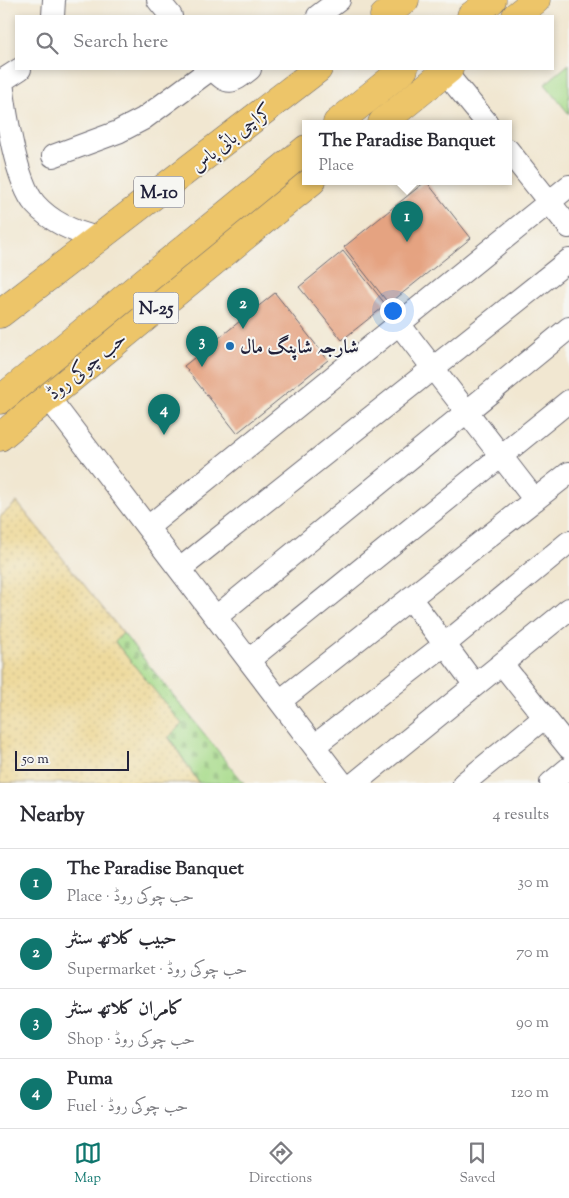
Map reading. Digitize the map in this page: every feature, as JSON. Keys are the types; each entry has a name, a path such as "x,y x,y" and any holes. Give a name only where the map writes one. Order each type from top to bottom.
{"highway":[{"path":"385,15 405,0"},
{"path":"472,15 492,0"},
{"path":"517,15 536,0"},
{"name":"کراچی بائی پاس","path":"0,314 317,70"},
{"path":"341,120 403,70"},
{"path":"386,120 447,70"},
{"path":"0,400 302,152"},
{"name":"حب چوکی روڈ","path":"0,437 307,185"}],"street":[{"path":"53,15 54,0"},
{"path":"319,15 339,0"},
{"path":"19,70 1,82 9,130 27,191 34,203 59,223 82,235 99,238"},
{"path":"53,156 118,132 143,119 211,70"},
{"path":"213,70 222,80 234,81 245,73"},
{"path":"447,70 485,120"},
{"path":"512,155 569,227"},
{"path":"148,527 569,186"},
{"path":"180,569 569,260"},
{"path":"399,324 535,500"},
{"path":"216,616 569,328"},
{"path":"48,397 342,783"},
{"path":"249,660 569,401"},
{"path":"280,701 569,473"},
{"path":"314,746 444,645 569,542"},
{"path":"410,598 475,685"},
{"path":"355,783 569,609"},
{"path":"502,664 569,748"},
{"path":"464,783 545,718"},
{"path":"551,783 569,768"}],"green space":[{"path":"569,64 569,114 545,84"},
{"path":"123,633 244,783 199,783 169,737 182,724 115,642"}],"sand":[{"path":"17,502 123,633 115,642 183,724 169,738 199,783 0,783 0,517"}],"building":[{"path":"421,185 429,185 471,238 389,304 344,247"},
{"path":"343,251 386,305 342,340 299,287"},
{"path":"275,293 328,360 237,433 184,366"}],"place":[{"name":"The Paradise Banquet","path":"407,242"},
{"name":"حبیب کلاتھ سنٹر","path":"243,329"},
{"name":"شارجہ شاپنگ مال","path":"230,346"},
{"name":"کامران کلاتھ سنٹر","path":"202,367"},
{"name":"Puma","path":"164,435"}]}
